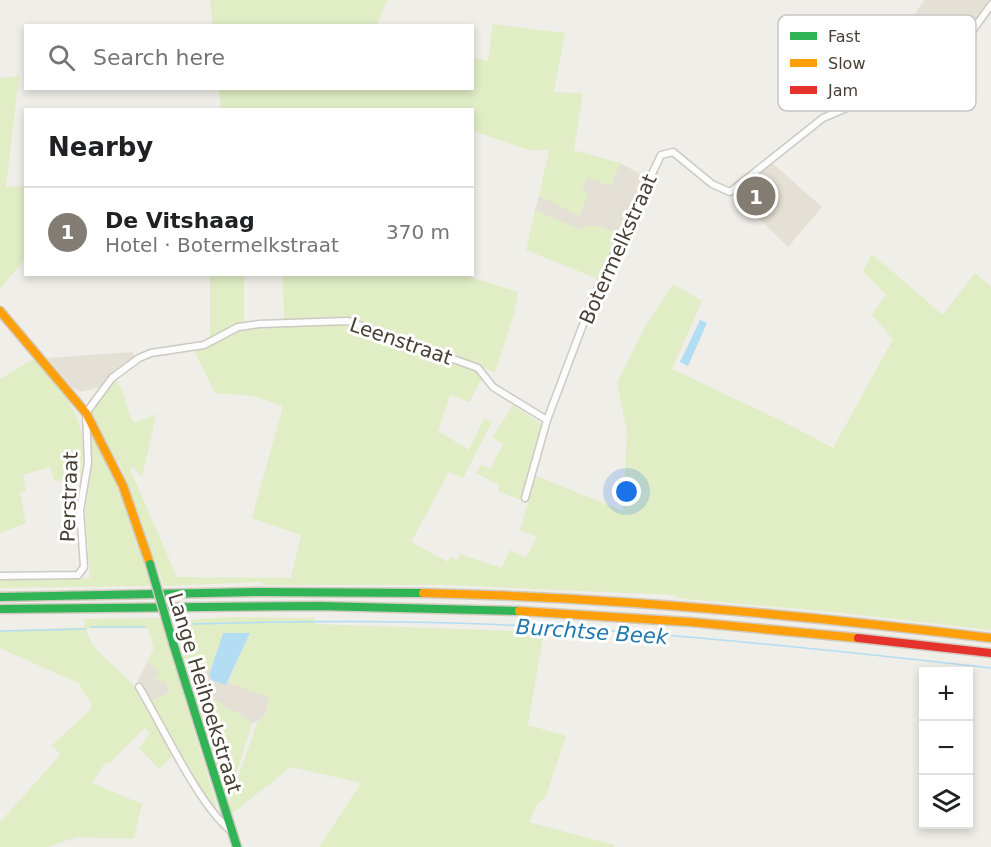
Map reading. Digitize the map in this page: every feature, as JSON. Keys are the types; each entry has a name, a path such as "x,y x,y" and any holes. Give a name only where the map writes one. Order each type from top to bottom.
{"main road":[{"name":"Perstraat","path":"0,311 86,413 123,486 150,564"},
{"name":"Lange Heihoekstraat","path":"150,564 237,847"},
{"path":"0,597 222,592 520,596 709,608 991,638"},
{"path":"0,609 383,606 511,610 710,622 991,653"}],"street":[{"name":"Botermelkstraat","path":"976,26 991,5"},
{"name":"Botermelkstraat","path":"525,498 547,420 593,298 661,155 673,152 720,190 730,192 823,118 840,111"},
{"name":"Leenstraat","path":"86,413 112,378 139,358 166,349 204,345 238,327 325,320 348,321 361,325 478,368 492,387 547,420"},
{"name":"Perstraat","path":"0,576 78,575 82,572 80,510 88,463 86,413"},
{"name":"Lange Heihoekstraat","path":"139,687 220,823 230,830"}],"shaded area":[{"path":"924,0 991,0 976,22 976,15 914,15"},
{"path":"771,162 822,207 788,247 734,194"},
{"path":"620,163 646,177 619,234 600,226 583,231 535,210 539,196 579,215 582,187 588,176 611,185"},
{"path":"133,352 135,358 100,387 82,392 72,387 48,358"},
{"path":"147,663 155,666 165,679 170,692 150,702 137,682"},
{"path":"211,669 209,675 226,685 228,682 271,698 265,716 252,724 240,714 221,706 222,703 207,698 201,670"}],"green space":[{"path":"210,0 387,0 378,24 213,24"},
{"path":"493,24 565,33 554,92 583,93 574,150 620,163 611,186 588,177 582,187 588,196 579,216 539,196 549,150 529,150 474,131 474,108 221,108 219,90 474,90 474,57 488,61"},
{"path":"19,76 6,187 24,186 24,260 0,289 0,78"},
{"path":"535,210 583,231 585,226 600,226 619,234 598,279 526,250"},
{"path":"872,254 943,315 975,273 991,287 991,630 833,612 675,598 675,595 447,585 262,585 262,582 164,586 123,471 89,411 115,378 134,423 156,414 142,477 133,467 130,469 177,577 291,578 301,535 252,518 283,406 254,396 215,393 193,348 207,346 247,328 340,323 466,367 478,372 482,379 469,402 450,395 438,431 469,450 484,418 492,422 463,478 449,472 411,542 448,562 450,557 457,560 460,554 502,568 510,550 526,558 537,537 520,530 536,476 623,511 627,431 617,383 645,327 673,284 702,301 672,369 833,448 893,339 872,315 886,295 863,271"},
{"path":"210,276 244,276 244,323 210,339"},
{"path":"283,276 468,276 518,292 514,314 495,372 349,318 284,320"},
{"path":"36,358 67,399 80,427 83,460 80,479 54,481 50,467 23,475 26,490 20,493 26,523 0,533 0,379"},
{"path":"513,405 543,425 520,500 498,491 499,485 476,473 481,465 490,469 503,444 492,438"},
{"path":"89,427 115,476 146,563 144,564 151,586 0,588 0,579 90,578 85,512 92,458"},
{"path":"232,617 314,618 315,624 544,632 528,725 566,736 546,796 536,806 529,822 614,845 614,847 319,847 361,783 291,767 229,816 227,809 257,723 265,715 270,698 228,682 250,633 223,633 211,669 201,670 207,698 222,703 221,706 240,714 252,724 229,795 225,799 175,624 185,620"},
{"path":"160,618 217,807 213,807 208,801 150,702 170,692 165,679 163,682 154,680 159,675 155,666 147,663 154,648 148,628 86,628 93,645 139,693 175,754 159,769 139,748 150,733 145,728 109,764 105,763 92,783 142,804 134,838 77,837 48,847 0,847 0,822 61,754 51,746 89,711 92,705 78,683 0,648 0,631 85,627 84,619"}],"water":[{"path":"700,320 707,323 688,366 680,362"},
{"path":"223,633 250,633 226,685 212,680 209,675"}],"waterway":[{"name":"Burchtse Beek","path":"193,624 375,621 547,627 738,642 991,668"},
{"name":"Burchtse Beek","path":"91,627 145,627"},
{"name":"Burchtse Beek","path":"0,631 86,629"}],"traffic: fast":[{"path":"150,564 173,643"},
{"path":"0,597 260,592 423,593"},
{"path":"0,609 319,606 519,611"},
{"path":"173,643 237,847"}],"traffic: slow":[{"path":"0,311 86,413 123,486 150,564"},
{"path":"423,593 565,598 707,608 991,638"},
{"path":"519,611 690,622 858,638"}],"traffic: jam":[{"path":"858,638 991,653"}],"place":[{"name":"De Vitshaag","path":"756,196"}]}
